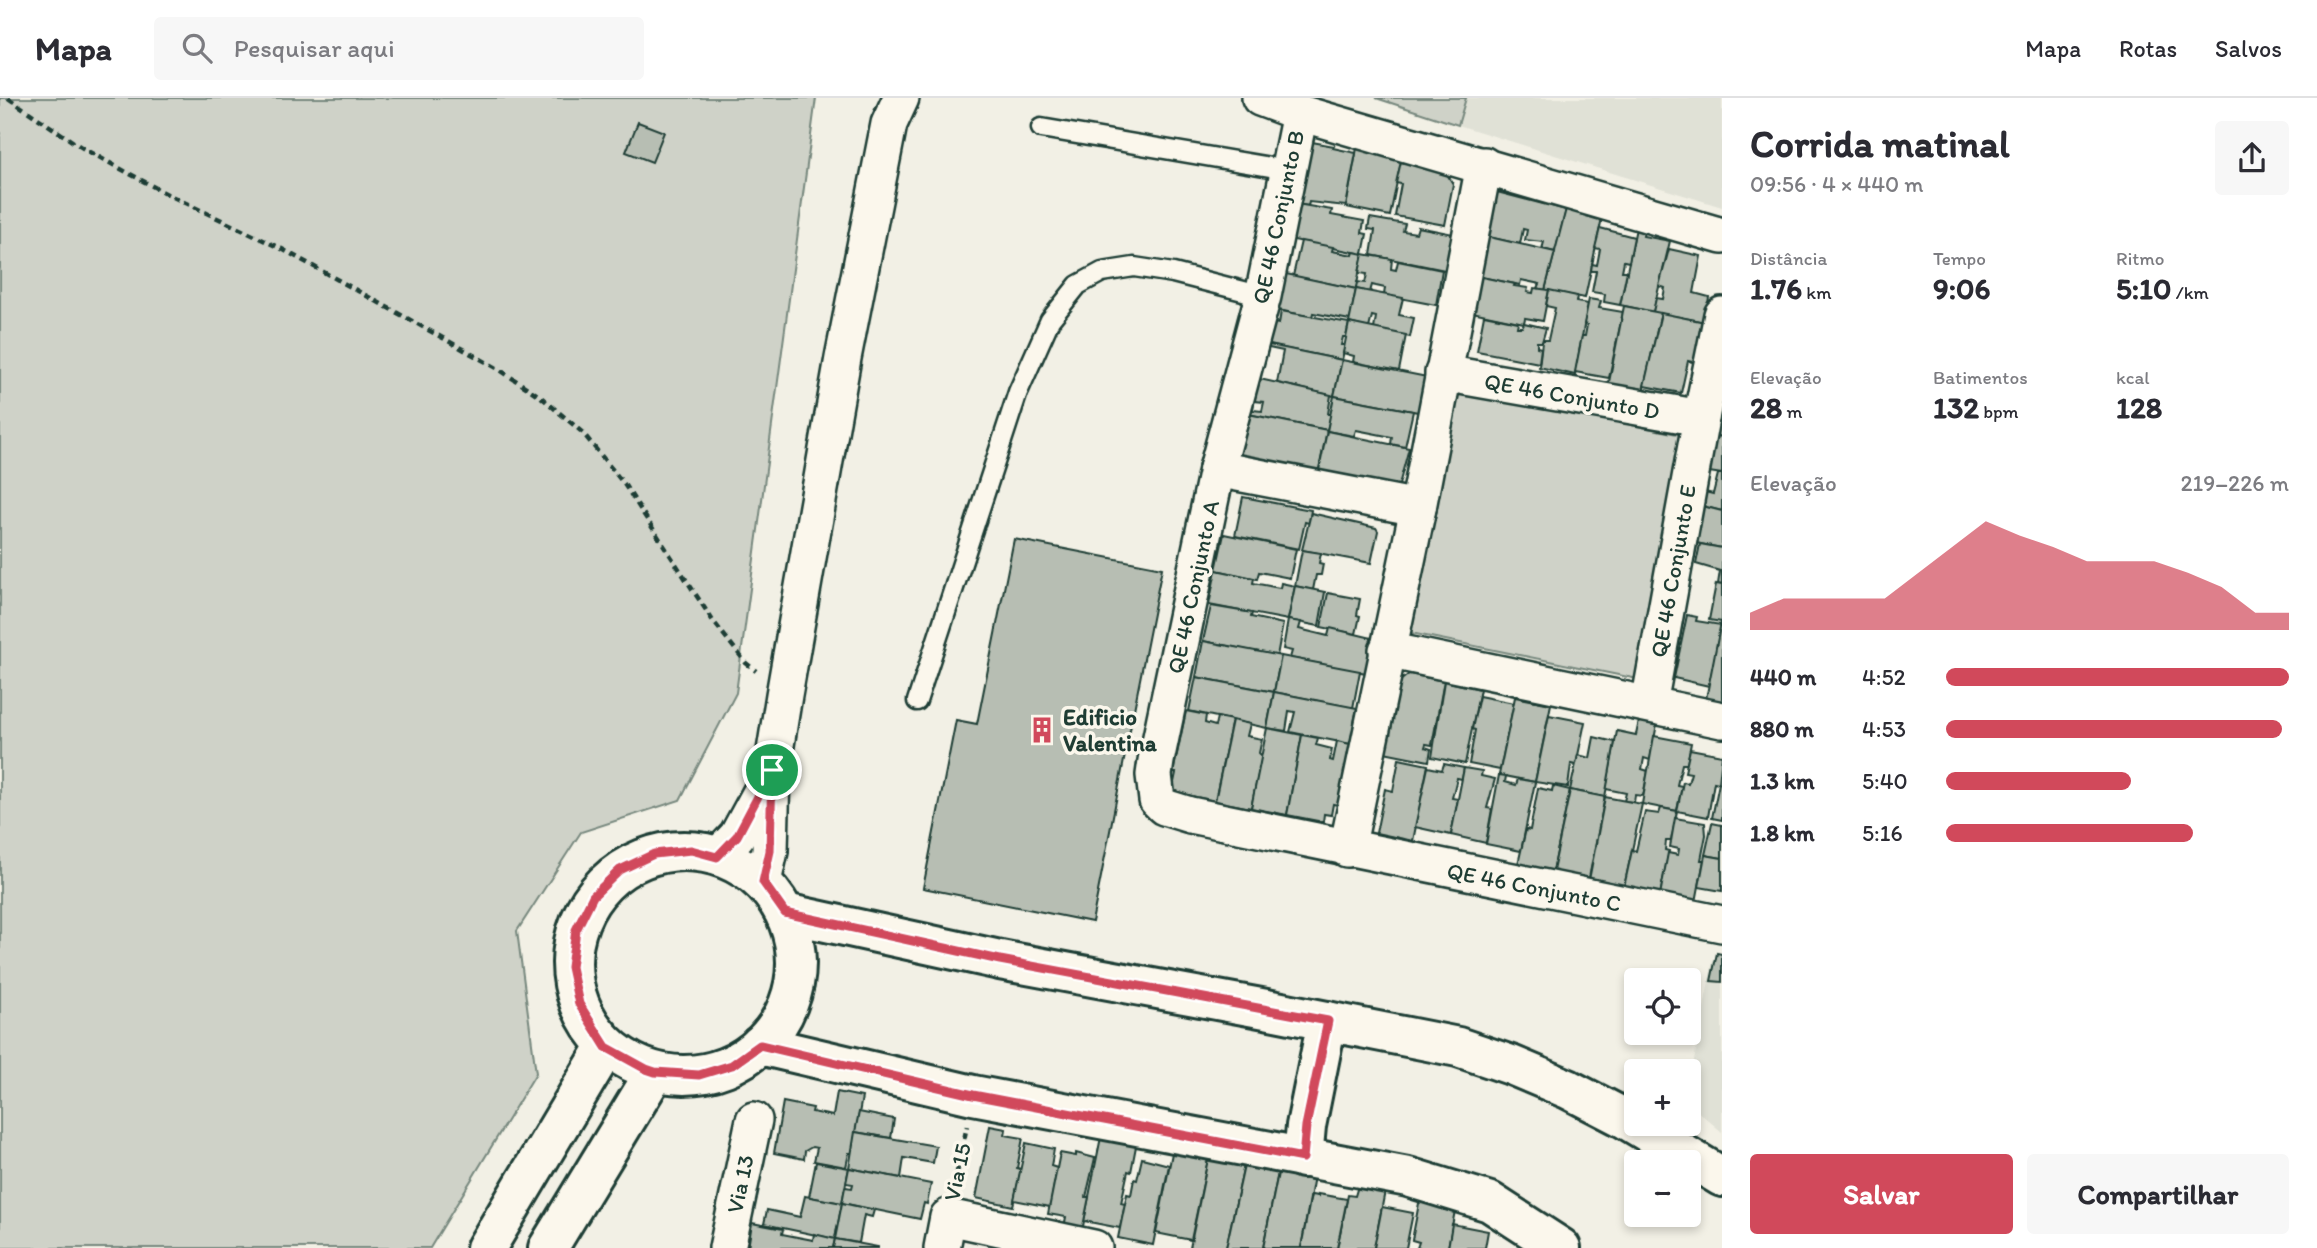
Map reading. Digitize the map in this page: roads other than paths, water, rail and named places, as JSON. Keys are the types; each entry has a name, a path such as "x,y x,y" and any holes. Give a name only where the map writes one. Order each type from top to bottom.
{"street":[{"path":"763,882 770,851 772,770 784,695 848,333 889,124 901,98"},
{"path":"1261,98 1300,113"},
{"name":"QE 46 Conjunto B","path":"1217,469 1263,296 1300,113 1484,165"},
{"path":"1347,849 1418,508 1484,165 1722,236"},
{"name":"QE 46 Conjunto E","path":"1649,704 1722,315"},
{"name":"QE 46 Conjunto D","path":"1443,373 1701,418"},
{"path":"1217,469 1418,508"},
{"name":"QE 46 Conjunto A","path":"1217,469 1156,761 1154,775 1157,800 1175,812 1347,849"},
{"path":"1387,650 1722,720"},
{"path":"717,857 737,836 772,770"},
{"name":"QE 46 Conjunto C","path":"1347,849 1722,924"},
{"path":"691,850 717,857 763,882 785,913 795,948 794,984 782,1017 760,1045 732,1065 699,1075 655,1072 606,1047 579,1004 571,967 576,930 593,896 620,870 654,854 691,850"},
{"path":"785,913 1000,960 1458,1048 1511,1065 1568,1089 1624,1118 1722,1177"},
{"path":"1303,1158 1306,1126 1328,1021"},
{"path":"760,1045 973,1095 1408,1177 1490,1202 1546,1243"},
{"path":"486,1248 606,1047"},
{"path":"548,1248 655,1072"},
{"name":"Via 13","path":"727,1248 754,1120"},
{"path":"945,1233 1094,1248"}],"lane":[{"path":"1041,128 1288,170"},
{"path":"917,701 1018,392 1050,320 1078,285 1102,272 1134,267 1263,296"}],"place":[{"name":"Edificio Valentina","path":"1042,730"}]}
